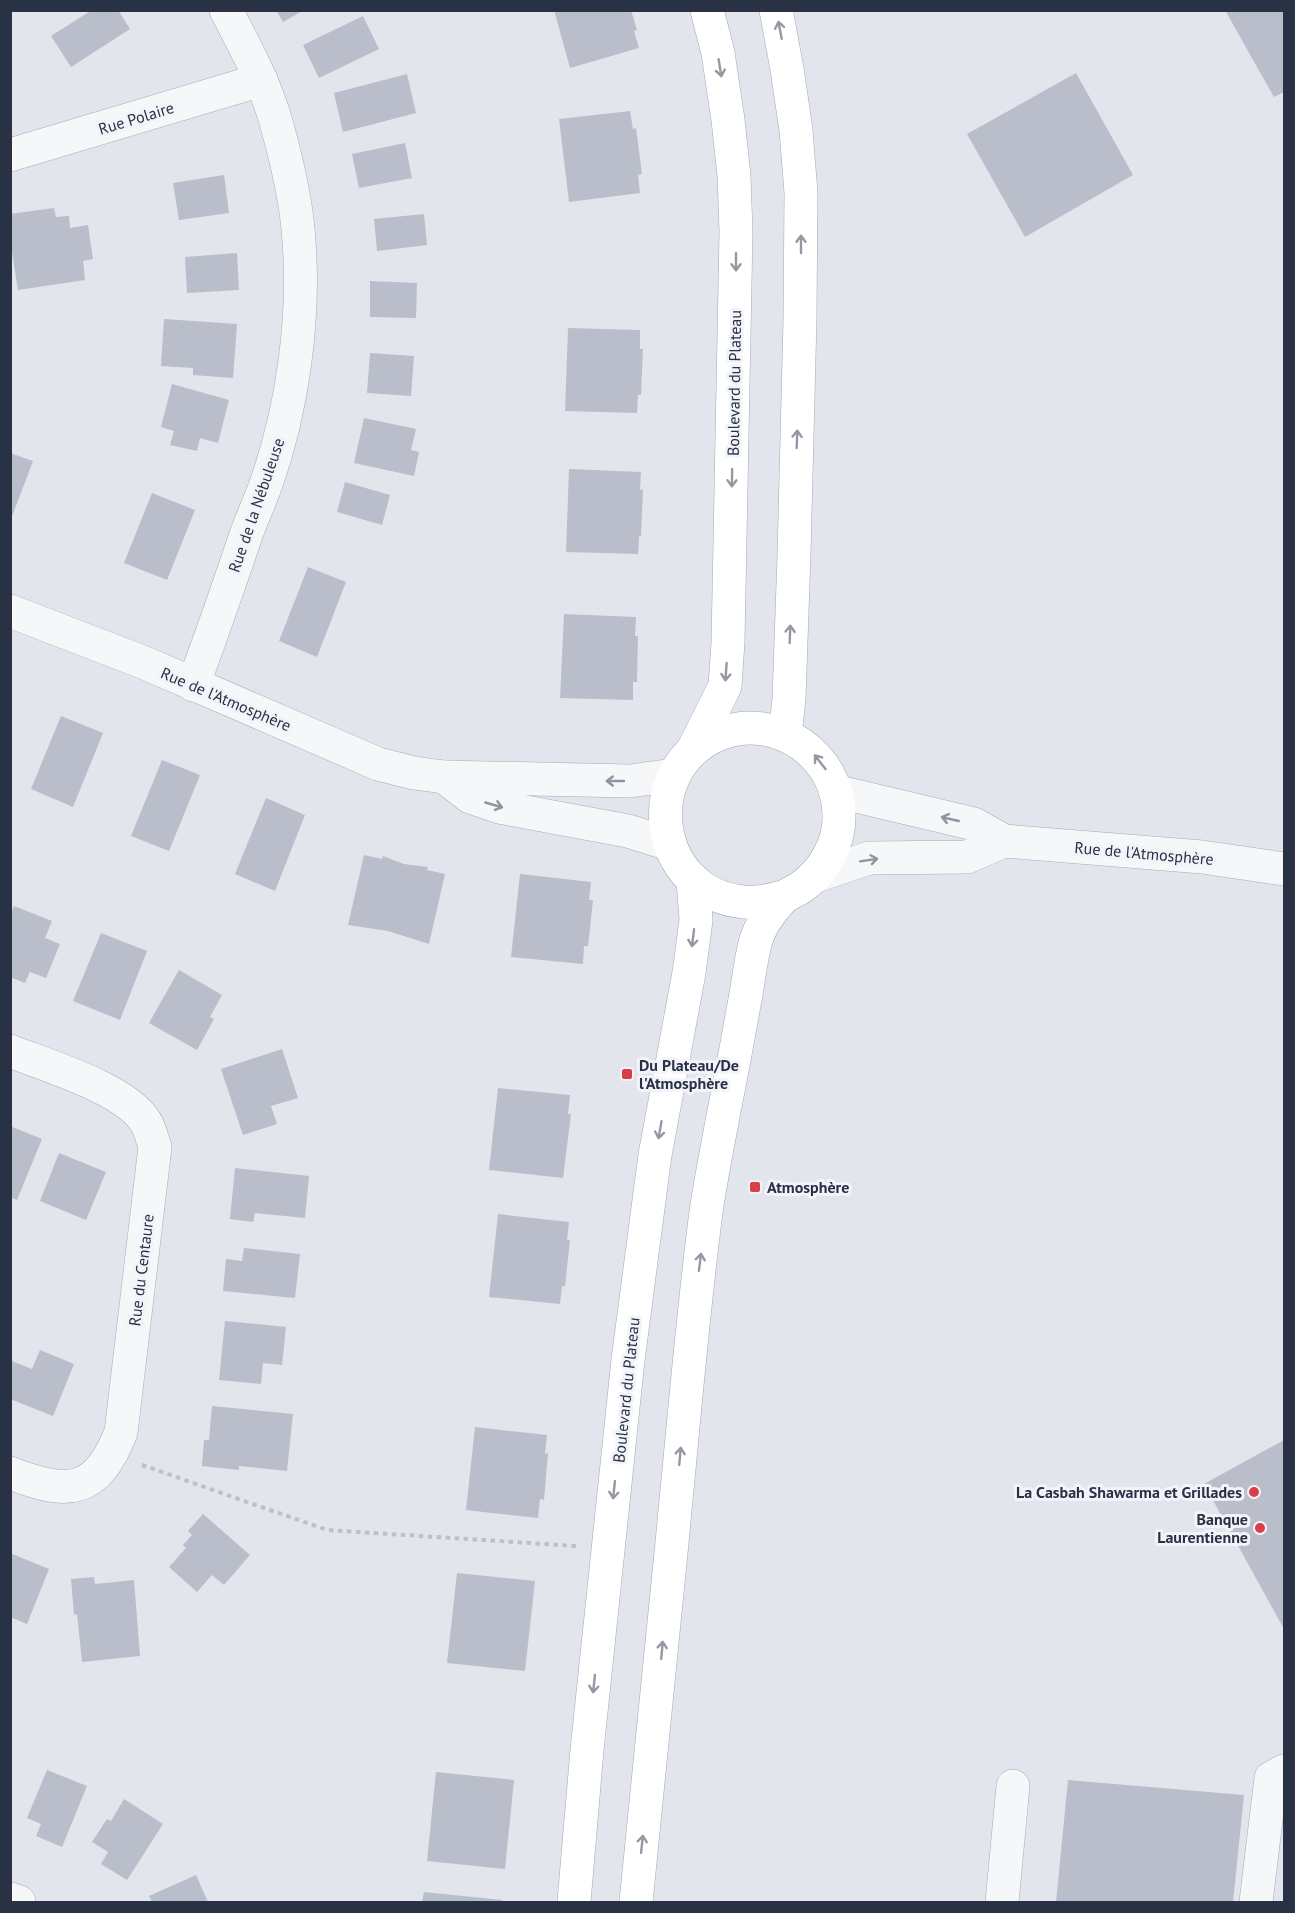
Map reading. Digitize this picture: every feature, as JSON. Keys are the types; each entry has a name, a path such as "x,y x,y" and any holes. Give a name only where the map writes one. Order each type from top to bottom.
{"main road":[{"name":"Boulevard du Plateau","path":"683,763 725,686 728,642 737,285 734,187 718,53 707,10"},
{"path":"776,10 796,130 801,192 801,284 794,531 789,699 785,735"},
{"path":"746,728 766,729 785,735 803,744 817,757 828,773 835,791 839,814 836,837 828,859 813,877 799,888 783,897 764,902 745,903 726,899 708,891 693,880 679,863 669,844 664,821 666,797 683,763 709,739 727,731 746,728"},
{"name":"Boulevard du Plateau","path":"574,1902 628,1360 655,1155 687,984 696,920 693,880"},
{"path":"636,1902 656,1718 695,1296 707,1206 756,938 783,897"}],"street":[{"name":"Rue de la Nébuleuse","path":"194,685 247,531 266,484 278,444 294,360 301,277 294,201 276,121 261,80 226,10"},
{"name":"Rue Polaire","path":"10,155 261,80"},
{"name":"Rue de l'Atmosphère","path":"10,611 145,663 378,764 414,773 444,777 630,781 683,763"},
{"name":"Rue de l'Atmosphère","path":"444,777 470,797 499,807 628,831 669,844"},
{"name":"Rue de l'Atmosphère","path":"835,791 974,824 1004,841 1202,857 1284,869"},
{"name":"Rue de l'Atmosphère","path":"813,877 869,858 967,857 1004,841"},
{"name":"Rue du Centaure","path":"10,1051 106,1090 128,1103 145,1121 155,1147 122,1432 113,1455 97,1476 75,1486 50,1486 10,1473"},
{"path":"1256,1902 1271,1778 1284,1771"},
{"path":"1002,1902 1013,1786"},
{"path":"10,1899 19,1902"}],"path":[{"path":"113,1455 327,1530 608,1548"}],"building":[{"path":"92,10 118,10 130,29 71,67 51,36"},
{"path":"276,10 304,10 283,22"},
{"path":"554,10 631,10 639,48 570,68"},
{"path":"1225,10 1284,10 1284,92 1274,97"},
{"path":"363,16 379,49 319,78 303,45"},
{"path":"1076,73 1133,175 1025,237 967,134"},
{"path":"407,74 416,113 343,132 334,93"},
{"path":"630,111 633,129 636,128 642,174 638,175 640,193 569,202 559,119"},
{"path":"405,143 412,178 359,188 352,154"},
{"path":"224,175 229,213 179,220 173,183"},
{"path":"54,208 56,217 69,216 70,228 88,225 93,259 83,261 85,280 18,290 10,240 10,214"},
{"path":"424,214 427,245 377,251 374,219"},
{"path":"237,253 239,290 187,293 185,257"},
{"path":"370,281 417,283 416,318 370,317"},
{"path":"164,319 237,324 233,378 193,375 193,368 161,366"},
{"path":"568,328 640,330 640,349 643,349 641,395 638,395 637,413 565,411"},
{"path":"370,353 414,356 411,396 367,393"},
{"path":"172,384 229,400 218,443 200,438 197,451 170,445 174,431 161,427"},
{"path":"364,418 416,429 411,450 419,452 414,476 354,463"},
{"path":"10,453 33,461 11,519 10,519"},
{"path":"569,469 641,472 640,490 643,489 638,554 566,552"},
{"path":"345,482 390,495 382,525 337,512"},
{"path":"152,493 195,510 167,580 124,563"},
{"path":"308,567 346,582 317,657 279,641"},
{"path":"564,614 636,617 637,682 633,682 633,700 560,698"},
{"path":"61,716 103,733 73,807 31,789"},
{"path":"162,760 200,775 169,851 131,836"},
{"path":"266,798 305,815 275,891 235,874"},
{"path":"364,855 382,859 383,856 404,864 428,867 427,870 445,874 429,944 388,931 348,925"},
{"path":"520,874 591,882 589,900 593,900 588,946 584,946 583,964 511,957"},
{"path":"14,906 52,921 45,938 60,944 46,978 30,972 25,983 10,977 10,915"},
{"path":"101,933 147,951 120,1020 73,1001"},
{"path":"179,970 222,995 210,1017 214,1019 197,1050 149,1023"},
{"path":"282,1049 298,1098 271,1106 277,1124 243,1135 221,1069"},
{"path":"498,1088 570,1095 568,1114 571,1114 563,1178 489,1170"},
{"path":"10,1126 42,1139 17,1200 10,1197"},
{"path":"59,1153 106,1172 86,1220 40,1201"},
{"path":"235,1168 309,1176 305,1218 255,1213 253,1222 230,1219"},
{"path":"498,1214 569,1222 567,1240 570,1240 565,1286 562,1286 560,1304 489,1297"},
{"path":"244,1248 300,1254 295,1298 223,1291 226,1259 242,1261"},
{"path":"225,1321 286,1327 282,1365 263,1363 261,1384 219,1380"},
{"path":"40,1350 74,1364 53,1416 10,1399 12,1361 32,1369"},
{"path":"212,1406 293,1414 287,1471 239,1466 239,1470 202,1466 204,1440 209,1440"},
{"path":"475,1427 547,1435 545,1454 548,1453 544,1500 540,1499 538,1518 466,1510"},
{"path":"1284,1440 1284,1629 1204,1484"},
{"path":"203,1514 250,1555 224,1585 212,1575 197,1592 169,1567 186,1548 183,1545 192,1535 188,1531"},
{"path":"10,1553 49,1569 27,1624 10,1617"},
{"path":"457,1573 535,1581 525,1671 447,1663"},
{"path":"94,1577 95,1584 134,1580 140,1656 82,1662 71,1579"},
{"path":"47,1770 87,1786 62,1847 36,1836 41,1824 27,1818"},
{"path":"436,1772 514,1780 505,1869 427,1861"},
{"path":"1068,1780 1244,1795 1233,1902 1056,1902"},
{"path":"124,1799 163,1824 127,1880 101,1864 108,1852 92,1842 107,1819 111,1821"},
{"path":"196,1875 208,1902 152,1902 149,1896"},
{"path":"424,1892 502,1900 502,1902 422,1902"}],"place":[{"name":"Du Plateau/De l'Atmosphère","path":"627,1074"},
{"name":"Atmosphère","path":"755,1187"},
{"name":"La Casbah Shawarma et Grillades","path":"1254,1492"},
{"name":"Banque Laurentienne","path":"1260,1528"}]}
